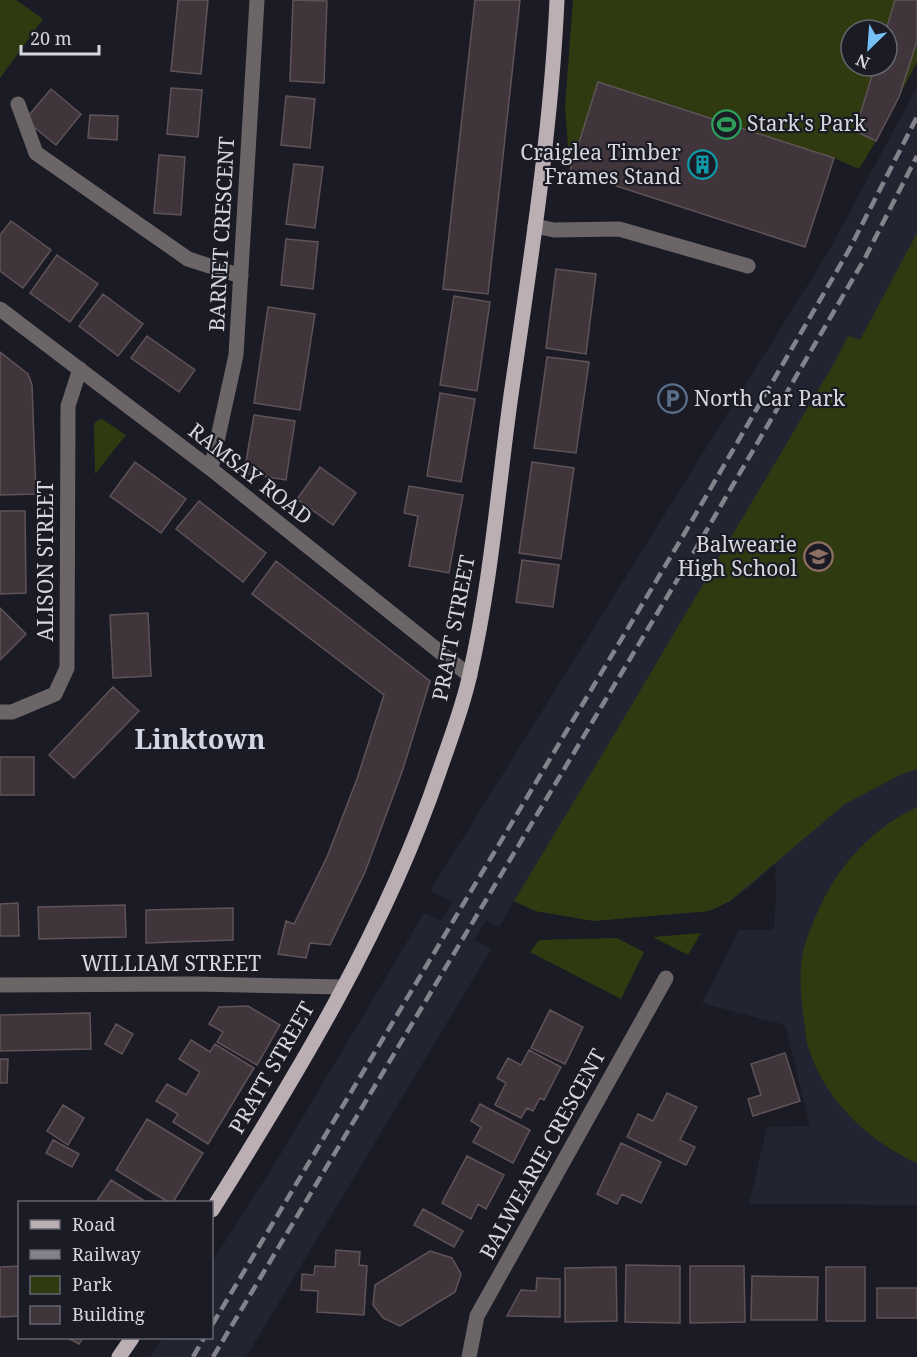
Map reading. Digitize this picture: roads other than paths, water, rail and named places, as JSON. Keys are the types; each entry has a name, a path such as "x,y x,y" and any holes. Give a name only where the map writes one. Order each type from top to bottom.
{"main road":[{"name":"PRATT STREET","path":"213,1208 286,1091 396,884 439,774 470,676 487,580 535,226 555,51 557,0"},
{"path":"119,1357 131,1339"}],"street":[{"name":"BARNET CRESCENT","path":"211,468 236,356 257,0"},
{"path":"18,104 36,153 188,259 241,276"},
{"path":"535,226 554,230 619,229 748,266"},
{"name":"RAMSAY ROAD","path":"0,309 211,468 470,676"},
{"name":"ALISON STREET","path":"0,712 12,712 55,694 67,668 68,406 80,369"},
{"name":"BALWEARIE CRESCENT","path":"470,1357 477,1316 666,978"},
{"name":"WILLIAM STREET","path":"0,985 193,984 342,987"}],"railway":[{"path":"213,1323 683,536 849,250 917,117"},
{"path":"213,1357 698,545 865,258 917,156"},
{"path":"193,1357 203,1339"}],"place":[{"name":"Stark's Park","path":"726,124"},
{"name":"Craiglea Timber Frames Stand","path":"702,165"},
{"name":"North Car Park","path":"673,399"},
{"name":"Balwearie High School","path":"818,557"}],"district":[{"name":"Linktown","path":"200,740"}]}
